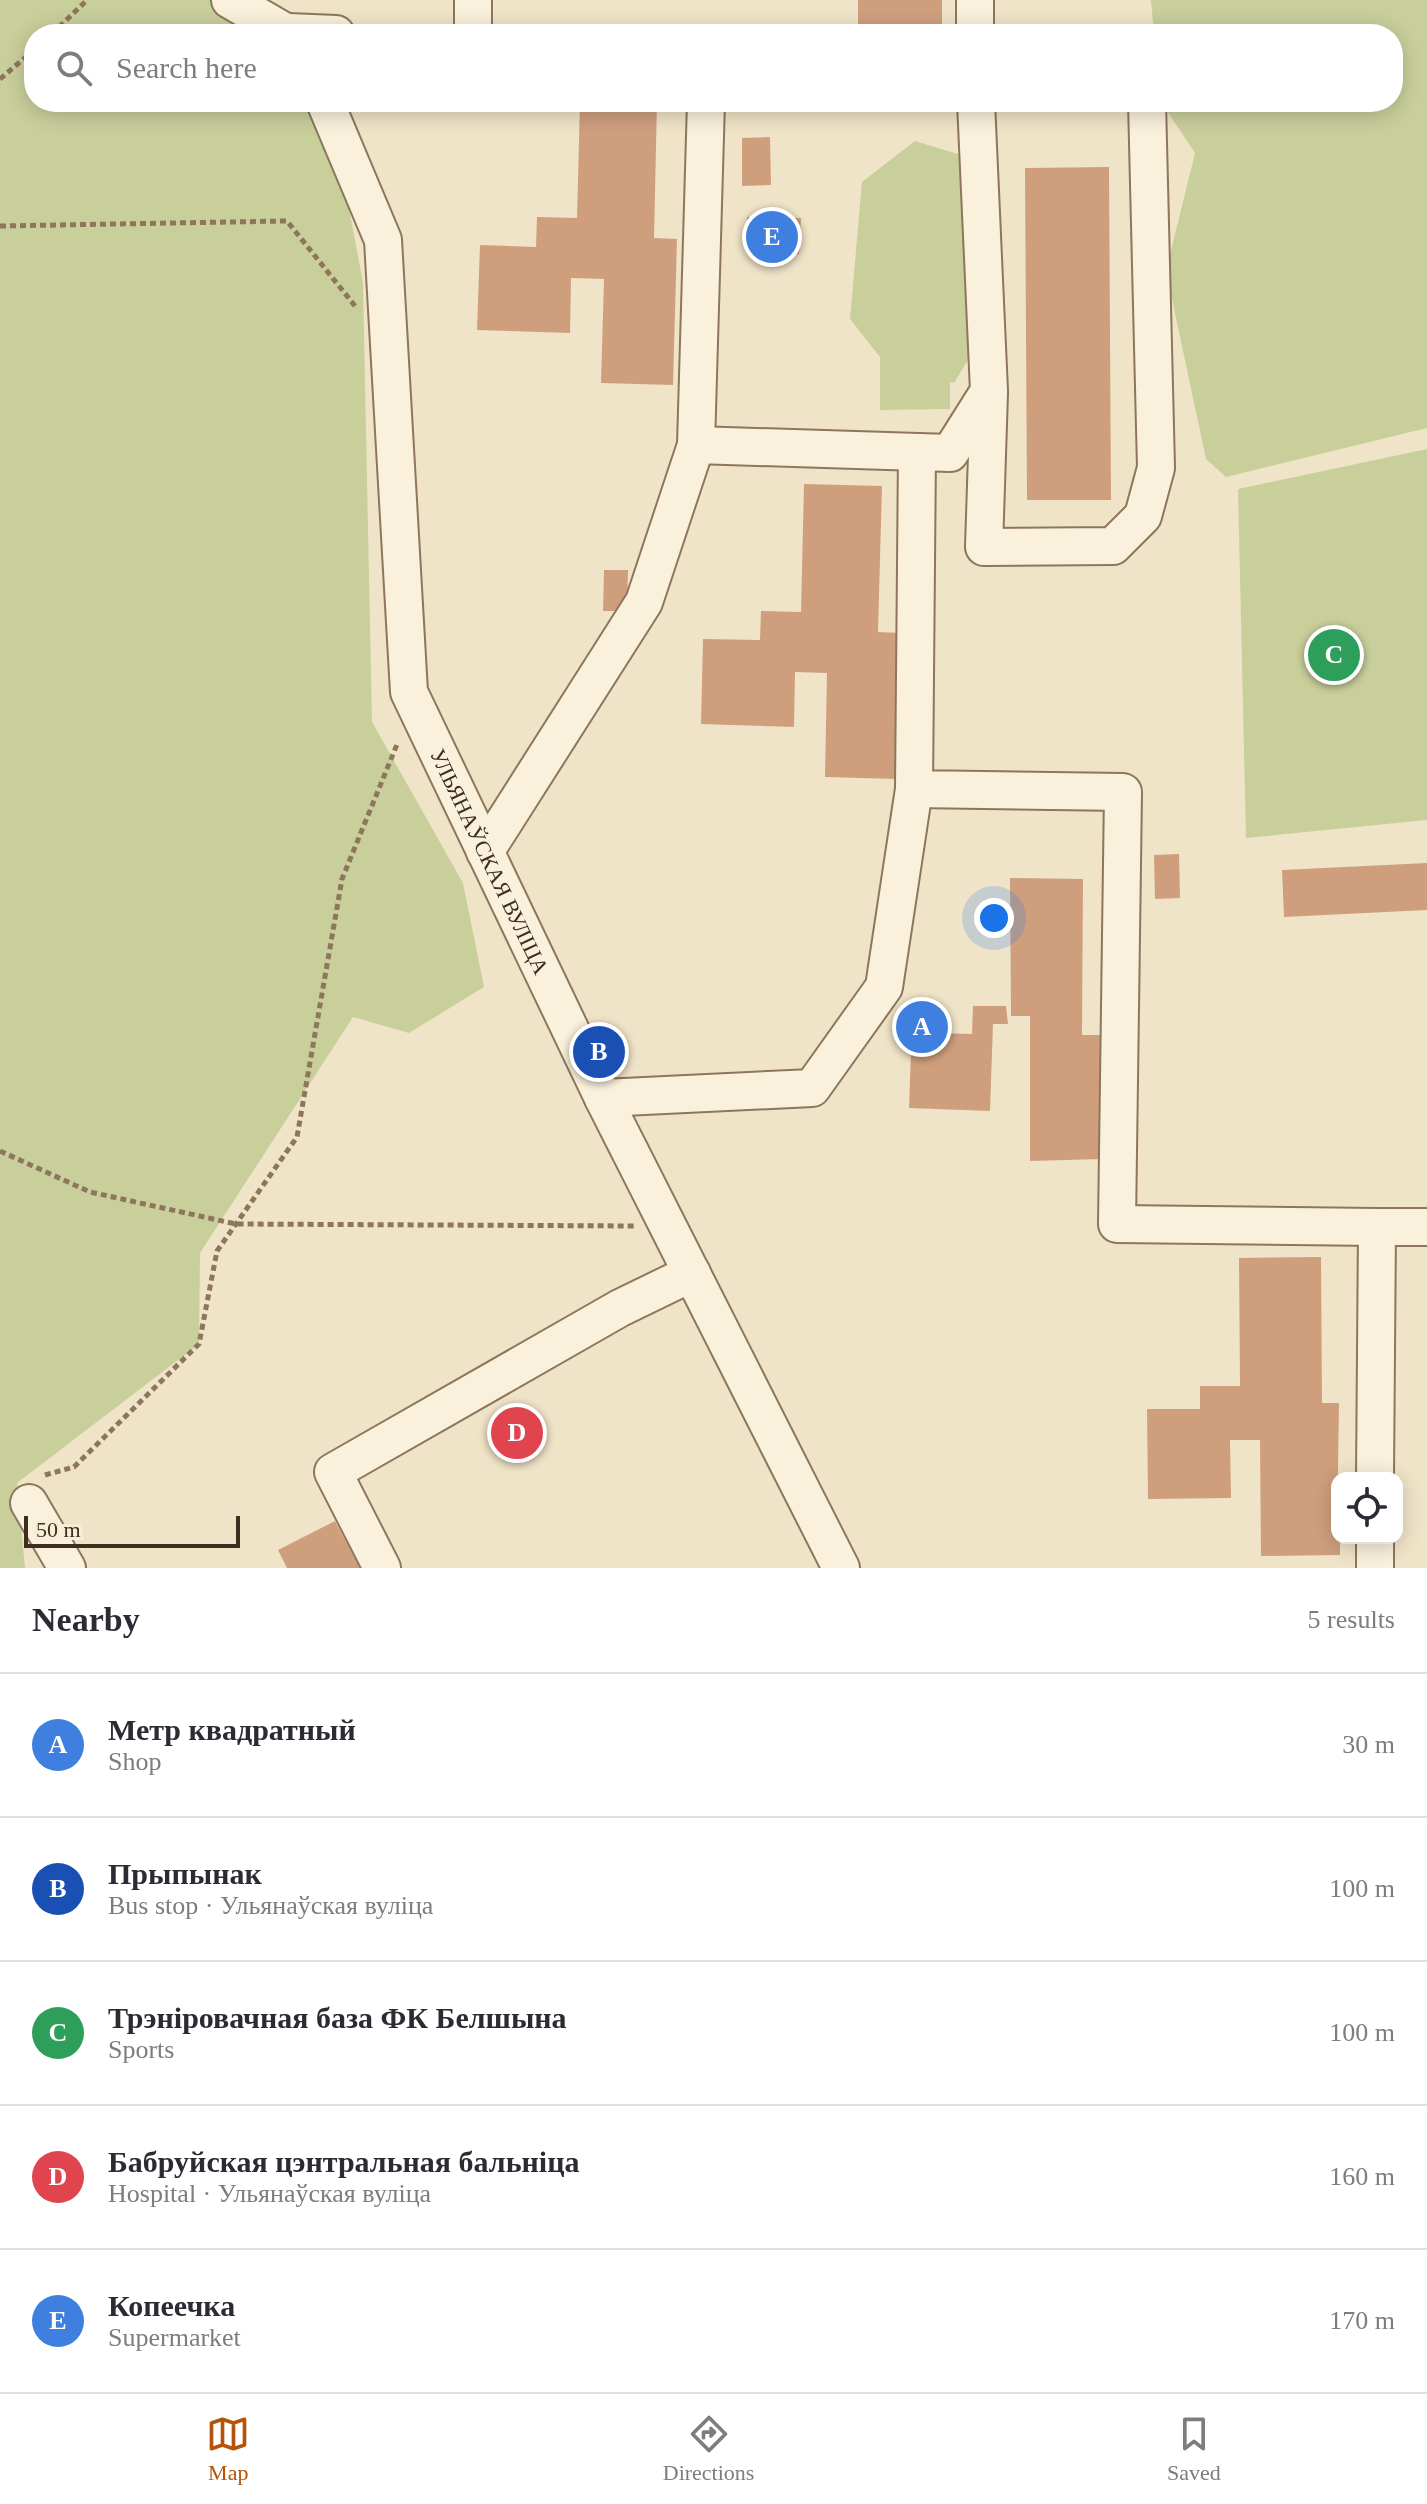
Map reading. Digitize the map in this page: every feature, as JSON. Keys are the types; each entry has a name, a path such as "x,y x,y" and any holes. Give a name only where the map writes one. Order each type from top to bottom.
{"street":[{"path":"230,0 272,24"},
{"path":"473,0 473,24"},
{"path":"975,0 975,24"},
{"name":"УЛЬЯНАЎСКАЯ ВУЛІЦА","path":"329,112 383,240 409,692 603,1098 841,1568"},
{"path":"485,852 644,602 696,445 706,112"},
{"path":"976,112 989,391 984,547 1113,546 1143,516 1156,468 1147,112"},
{"path":"696,445 950,453 989,391"},
{"path":"603,1098 812,1088 884,987 914,789 917,452"},
{"path":"914,789 1123,792 1117,1224 1427,1227"},
{"path":"1375,1472 1377,1227"},
{"path":"382,1568 333,1472 620,1308 692,1273"},
{"path":"30,1491 67,1568"},
{"path":"1375,1544 1375,1568"}],"path":[{"path":"62,24 87,0"},
{"path":"0,79 24,59"},
{"path":"0,226 287,221 389,349"},
{"path":"30,1491 74,1467 199,1344 217,1251 297,1137 342,879 414,702"},
{"path":"0,1151 90,1192 236,1224 668,1226"}],"green space":[{"path":"0,0 237,0 265,24 24,24 24,112 320,112 342,171 363,283 372,722 463,883 484,987 409,1033 353,1017 200,1253 199,1344 17,1483 25,1568 0,1568"},
{"path":"1151,0 1427,0 1427,428 1226,477 1206,459 1166,271 1195,153 1168,112 1403,112 1403,24 1153,24"},
{"path":"915,141 961,155 980,340 954,383 950,382 950,409 880,410 880,357 850,319 862,182"},
{"path":"1427,449 1427,820 1246,838 1238,489"}],"building":[{"path":"858,0 942,0 942,24 858,24"},
{"path":"580,112 657,112 654,238 677,239 673,385 601,383 604,279 571,278 570,333 477,330 480,245 536,247 537,217 577,218"},
{"path":"770,137 771,185 742,186 742,138"},
{"path":"1109,167 1111,500 1027,500 1025,168"},
{"path":"747,217 801,218 799,254 746,253"},
{"path":"804,484 882,486 878,632 901,633 897,779 825,777 827,673 795,672 794,727 701,724 703,639 760,640 761,611 801,612"},
{"path":"604,570 628,570 627,611 603,611"},
{"path":"1179,854 1180,898 1155,899 1154,855"},
{"path":"1427,863 1427,910 1284,917 1282,870"},
{"path":"1010,878 1083,879 1082,1035 1102,1035 1103,1159 1030,1161 1030,1016 1011,1016"},
{"path":"973,1006 1006,1006 1008,1024 993,1024 990,1111 909,1108 912,1023 933,1023 932,1033 972,1034"},
{"path":"1321,1257 1322,1403 1339,1403 1338,1472 1331,1472 1331,1544 1340,1544 1340,1555 1261,1556 1260,1440 1230,1440 1231,1498 1148,1499 1147,1409 1200,1409 1200,1386 1240,1386 1239,1258"},
{"path":"335,1521 360,1568 287,1568 278,1550"}],"place":[{"name":"Копеечка","path":"772,237"},
{"name":"Трэніровачная база ФК Белшына","path":"1334,655"},
{"name":"Метр квадратный","path":"922,1027"},
{"name":"Прыпынак","path":"599,1052"},
{"name":"Бабруйская цэнтральная бальніца","path":"517,1433"}]}
